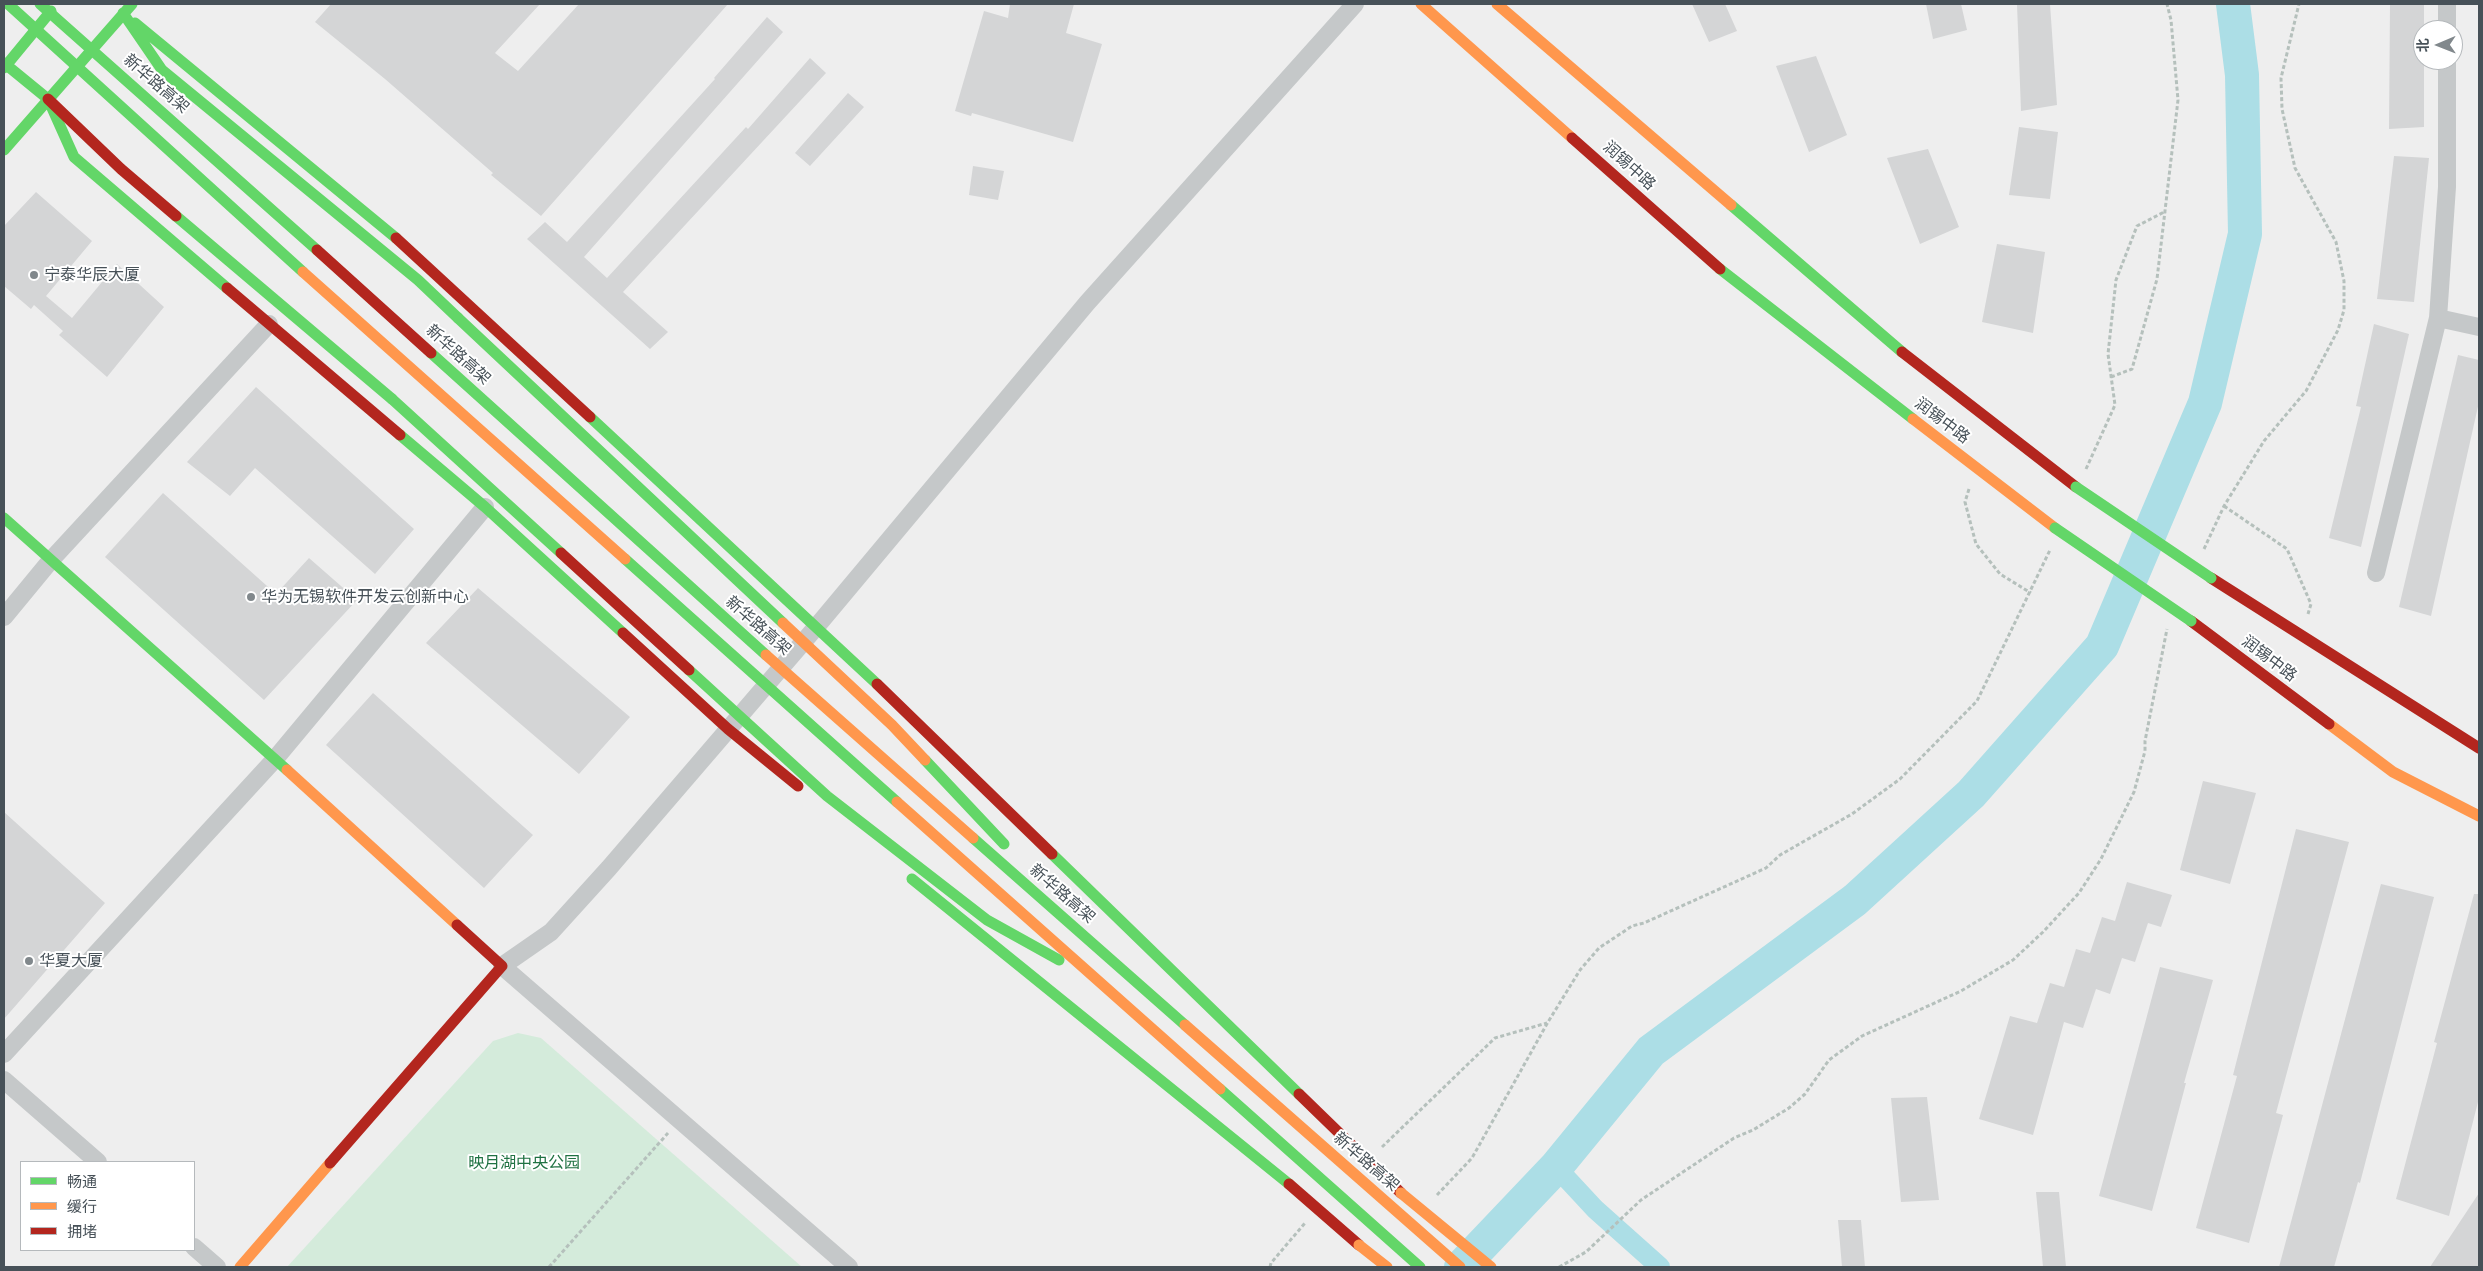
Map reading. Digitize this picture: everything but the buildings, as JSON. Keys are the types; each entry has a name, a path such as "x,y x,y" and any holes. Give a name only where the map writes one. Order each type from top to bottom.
{"main road":[{"path":"8,4 196,176 1420,1267"},
{"name":"新华路高架","path":"40,4 204,147 712,608 1460,1267"},
{"path":"57,4 5,65 48,99 121,169 392,399 828,796 986,920 1102,984"},
{"path":"115,4 162,70 418,280 892,725 1014,854"},
{"path":"4,150 132,4"},
{"name":"润锡中路","path":"1421,4 1736,283 1976,468 2055,528 2190,621 2393,772 2479,816"},
{"name":"润锡中路","path":"1498,4 1889,342 2076,487 2211,578 2479,748"},
{"path":"123,13 374,218 817,626 1401,1193 1490,1267"},
{"path":"48,99 74,157 485,507 728,729 884,855"},
{"path":"4,518 275,759 502,966 240,1267"},
{"path":"907,874 1318,1208 1387,1267"},
{"path":"1034,876 1122,969"}],"street":[{"path":"849,1267 502,966 552,932 817,626 1087,303 1354,4"},
{"path":"2447,4 2447,20"},
{"path":"2376,573 2438,318 2448,187 2447,70"},
{"path":"2438,318 2479,327"},
{"path":"4,617 51,560 269,324"},
{"path":"4,1054 275,759 485,507"},
{"path":"4,1080 97,1161"},
{"path":"195,1248 217,1267"}],"path":[{"path":"2111,377 2132,369 2157,279 2178,100 2171,20 2166,4"},
{"path":"2204,550 2224,506 2264,441 2306,391 2338,330 2344,310 2344,281 2336,242 2295,168 2282,109 2281,78 2299,4"},
{"path":"2083,476 2115,405 2108,354 2116,280 2137,226 2166,211"},
{"path":"1976,468 1965,502 1976,544 2000,574 2031,593"},
{"path":"2224,506 2288,549 2310,604 2302,636"},
{"path":"1431,1202 1472,1158 1548,1022 1580,970 1599,948 1632,926 1644,923 1766,868 1780,855 1852,814 1900,779 1977,701 2031,593 2051,548"},
{"path":"1559,1267 1593,1246 1641,1200 1734,1138 1753,1130 1789,1108 1804,1094 1829,1060 1862,1036 1961,991 2013,960 2043,932 2079,893 2101,859 2134,792 2145,751 2145,741 2167,628 2171,620"},
{"path":"1368,1161 1495,1038 1548,1022"},
{"path":"549,1267 680,1120"},
{"path":"1270,1267 1271,1263 1318,1208"}],"green space":[{"name":"映月湖中央公园","path":"518,1033 541,1038 802,1267 287,1267 493,1041"}],"waterway":[{"path":"1461,1267 1556,1167 1651,1051 1855,900 1971,794 2102,646 2205,403 2245,234 2242,75 2233,4"},
{"path":"1556,1167 1595,1209 1660,1267"}],"traffic: fast":[{"path":"8,4 303,272"},
{"path":"40,4 317,250"},
{"path":"4,150 132,4"},
{"path":"4,68 51,11"},
{"path":"123,13 162,70 418,280 458,318"},
{"path":"135,23 396,238"},
{"path":"4,63 48,99 74,157 227,288"},
{"path":"1731,205 1902,352"},
{"path":"176,216 392,399"},
{"path":"1720,269 1913,419"},
{"path":"458,318 783,623"},
{"path":"431,353 766,655"},
{"path":"392,399 561,553"},
{"path":"590,417 877,684"},
{"path":"400,435 485,507 623,633"},
{"path":"2076,487 2211,578"},
{"path":"4,518 287,770"},
{"path":"2055,528 2191,621"},
{"path":"625,559 897,802"},
{"path":"689,670 827,796 987,920 1059,960"},
{"path":"925,760 1004,844"},
{"path":"973,838 1185,1025"},
{"path":"1052,854 1299,1094"},
{"path":"912,879 1289,1184"},
{"path":"1220,1089 1420,1267"}],"traffic: slow":[{"path":"1421,4 1572,138"},
{"path":"1497,4 1731,205"},
{"path":"303,272 625,559"},
{"path":"1913,419 2055,528"},
{"path":"783,623 892,725 925,760"},
{"path":"766,655 973,838"},
{"path":"2329,724 2393,772 2479,816"},
{"path":"287,770 457,925"},
{"path":"897,802 1220,1089"},
{"path":"1185,1025 1460,1267"},
{"path":"240,1267 330,1163"},
{"path":"1401,1193 1491,1267"},
{"path":"1359,1245 1387,1267"}],"traffic: jam":[{"path":"48,99 121,169 176,216"},
{"path":"1572,138 1720,269"},
{"path":"396,238 590,417"},
{"path":"317,250 431,353"},
{"path":"227,288 400,435"},
{"path":"1902,352 2076,487"},
{"path":"561,553 689,670"},
{"path":"2211,578 2479,748"},
{"path":"2191,621 2329,724"},
{"path":"623,633 728,729 798,786"},
{"path":"877,684 1052,854"},
{"path":"330,1163 502,966 457,925"},
{"path":"1299,1094 1401,1193"},
{"path":"1289,1184 1359,1245"}],"place":[{"name":"宁泰华辰大厦","path":"34,275"},
{"name":"华为无锡软件开发云创新中心","path":"251,597"},
{"name":"华夏大厦","path":"29,961"}]}
